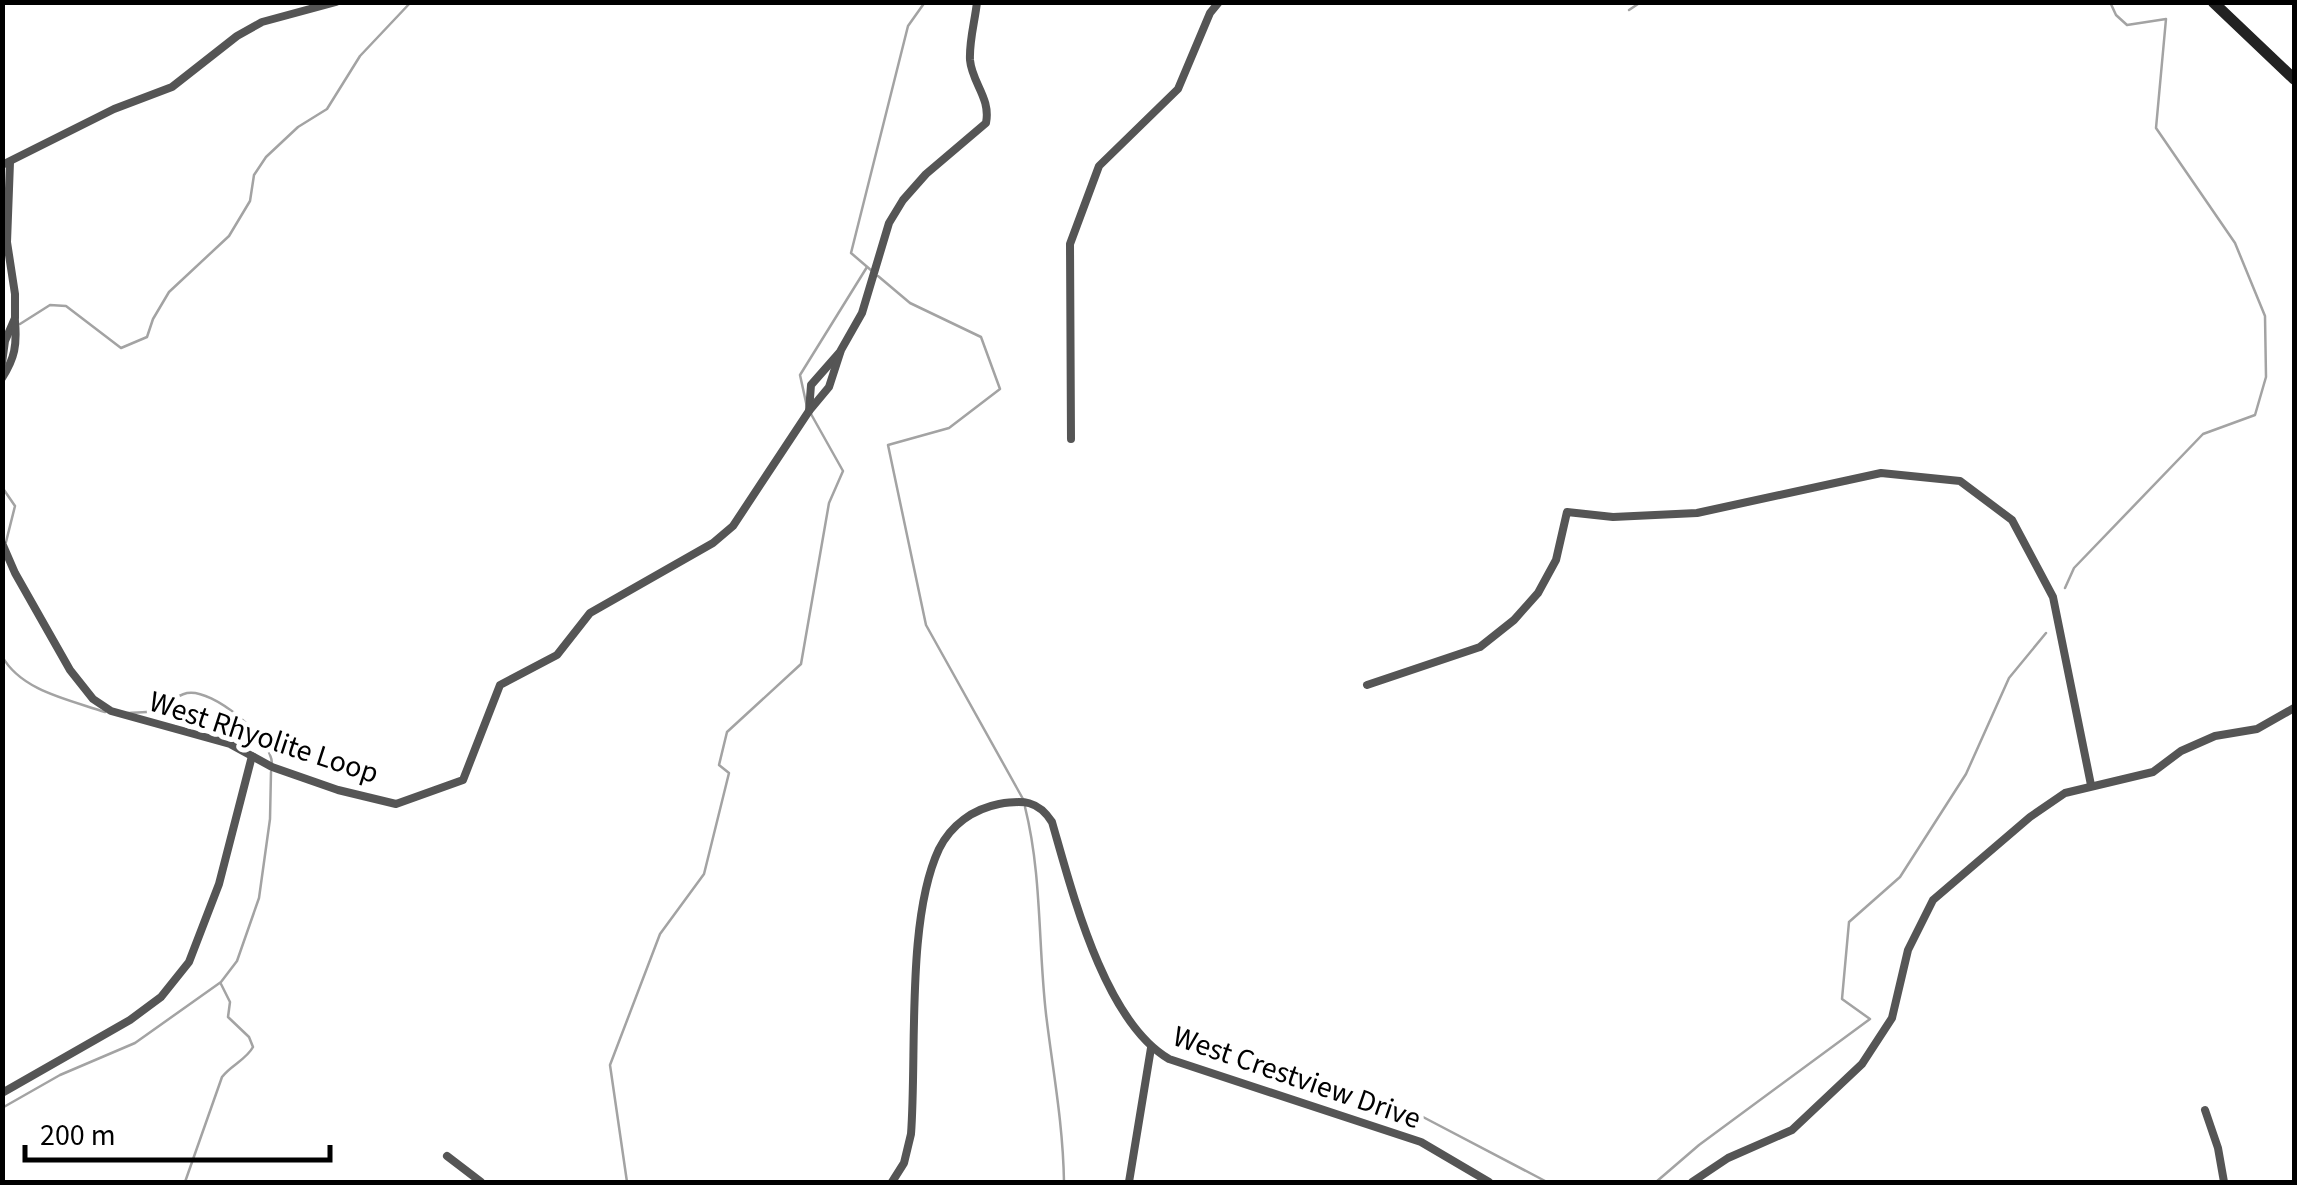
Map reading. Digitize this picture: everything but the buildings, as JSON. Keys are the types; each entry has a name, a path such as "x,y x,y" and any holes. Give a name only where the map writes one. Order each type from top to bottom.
{"street":[{"path":"2,378 14,360 17,346 7,242 6,164 114,109 172,86 236,36 262,22 336,2"},
{"name":"West Rhyolite Loop","path":"809,411 811,385 841,350 862,314 888,224 902,200 986,122 988,105 972,71 970,57 978,2"},
{"path":"1071,439 1070,244 1098,166 1178,89 1210,13 1219,2"},
{"path":"2213,2 2294,79"},
{"path":"2,363 5,341 15,318"},
{"name":"West Rhyolite Loop","path":"2,543 50,639 93,699 111,711 230,744 272,767 396,804 463,780 500,685 557,655 590,612 733,526 829,387 841,350"},
{"path":"1366,685 1480,647 1514,620 1538,594 1556,560 1567,512 1613,517 1697,513 1881,473 1960,481 2012,520 2052,597 2091,785"},
{"name":"West Rhyolite Loop","path":"2,556 15,573"},
{"path":"1692,1182 1728,1158 1792,1130 1862,1064 1892,1018 1908,950 1933,900 2049,803 2091,785 2132,780 2153,772 2182,751 2216,736 2257,729 2294,708"},
{"path":"2,1092 130,1020 161,997 188,962 219,884 252,756"},
{"name":"West Crestview Drive","path":"892,1182 904,1163 911,1134 923,907 940,848 967,816 1016,801 1034,803 1052,822 1089,941 1122,1008 1151,1048 1168,1059 1421,1142 1489,1182"},
{"path":"1128,1182 1151,1048"},
{"path":"2205,1110 2224,1182"},
{"path":"447,1156 481,1182"}],"waterway":[{"path":"20,324 50,305 66,306 121,348 147,337 169,292 229,236 250,201 254,175 266,157 298,127 327,109 360,56 411,2"},
{"path":"872,271 851,253 908,26 925,2"},
{"path":"1629,10 1641,2"},
{"path":"2065,588 2074,568 2203,434 2255,415 2266,377 2265,316 2235,243 2156,128 2166,19 2127,25 2110,2"},
{"path":"807,407 800,375 867,267"},
{"path":"878,276 910,303 981,337 1000,389 949,428 888,445 926,625 1023,799"},
{"path":"627,1182 610,1065 660,934 704,874 729,773 719,765 727,732 801,664 829,503 843,471 811,414"},
{"path":"2,487 15,506 6,542"},
{"path":"1656,1182 1699,1145 1870,1019 1842,999 1849,922 1900,877 1966,774 2009,678 2046,633"},
{"path":"2,656 10,668 34,686 105,712"},
{"path":"128,713 152,711 187,693 211,698 252,729 272,764"},
{"path":"2,1108 60,1075 135,1043 221,982 237,961 259,898 270,819 271,772"},
{"path":"1025,807 1037,884 1043,988 1064,1182"},
{"path":"185,1182 222,1077 253,1047 249,1037 228,1017 230,1002 221,984"},
{"path":"1423,1117 1547,1182"}]}
